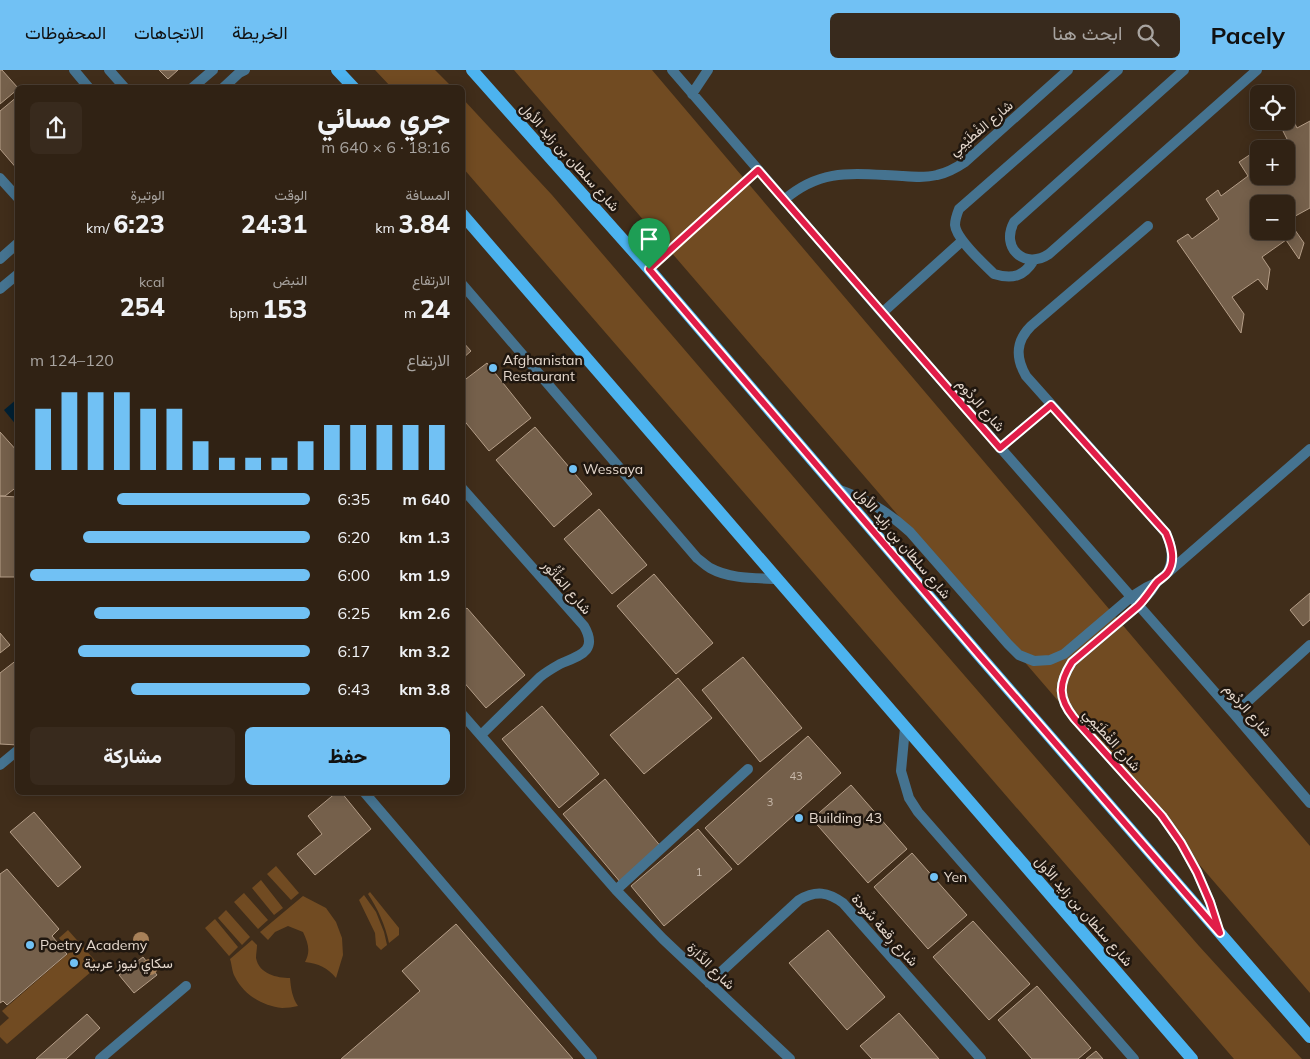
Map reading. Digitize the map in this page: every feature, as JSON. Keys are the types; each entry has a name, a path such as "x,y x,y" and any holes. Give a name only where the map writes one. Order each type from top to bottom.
{"main road":[{"name":"شارع سلطان بن زايد الأول","path":"472,70 649,269 979,655 1310,1037"},
{"path":"340,75 351,85"},
{"name":"شارع سلطان بن زايد الأول","path":"465,217 1192,1059"}],"street":[{"path":"74,70 86,85"},
{"path":"109,70 122,85"},
{"path":"195,85 212,70"},
{"path":"226,85 245,70"},
{"name":"شارع الردُوم","path":"672,70 1310,803"},
{"path":"692,94 708,70"},
{"name":"شارع الفْطَيْمِي","path":"784,200 805,184 832,176 848,174 921,177 937,175 952,170 965,162 1068,70"},
{"path":"1034,260 1023,273 1015,276 994,274 957,234 955,226 959,209 1118,70"},
{"path":"1184,70 1014,222 1010,228 1009,236 1013,250 1026,259 1034,260 1049,254 1257,70"},
{"path":"0,178 15,195"},
{"path":"1148,226 1024,333 1018,353 1019,361 1026,376 1166,533 1171,544 1172,555 1167,573"},
{"path":"882,313 962,241"},
{"path":"0,259 15,246"},
{"path":"0,289 15,276"},
{"path":"465,288 696,558 723,574 738,577 777,579"},
{"path":"1000,448 1051,405"},
{"name":"شارع الفْطَيْمِي","path":"837,489 876,505 910,532 1019,655 1034,661 1050,660 1064,654 1130,597 1156,582 1310,449"},
{"name":"شارع المَأْثُور","path":"465,491 584,626 588,633 589,642 581,655 550,669 540,677 481,735"},
{"name":"شارع الفْطَيْمِي","path":"1156,582 1138,606 1072,662 1065,672 1062,684 1062,697 1066,708 1074,718 1162,816 1181,843 1197,872 1210,902 1220,933"},
{"path":"1234,714 1310,646"},
{"name":"شارع الدَّارَة","path":"465,717 616,890 663,939 790,1059"},
{"path":"905,728 901,771 909,798 918,812 1134,1059"},
{"path":"0,765 15,752"},
{"path":"616,890 748,769"},
{"path":"367,795 592,1059"},
{"name":"شارع رِقعة سُودة","path":"709,983 799,900 817,893 827,894 843,903 981,1059"},
{"path":"100,1059 186,986"}],"path":[{"path":"649,269 758,170"}],"shaded area":[{"path":"375,70 435,70 450,85 389,85"},
{"path":"514,70 652,70 1310,846 1310,993"},
{"path":"465,101 552,195 1199,946 1302,1059 1234,1059 465,170"},
{"path":"276,866 299,893 291,900 267,874"},
{"path":"261,880 283,908 274,915 252,888"},
{"path":"370,892 399,928 399,935 389,943 381,917 368,894"},
{"path":"244,893 268,920 258,929 234,902"},
{"path":"364,895 376,912 384,932 387,945 381,950 376,945 375,933 359,900"},
{"path":"303,896 326,908 336,922 342,938 343,955 336,978 322,967 305,962 308,947 303,932 288,926 275,932 268,940 260,932"},
{"path":"226,910 250,937 242,945 218,918"},
{"path":"215,919 238,947 229,956 205,928"},
{"path":"68,930 99,965 7,1044 0,1037 0,1026 9,1018 2,1011 70,952 59,938"},
{"path":"252,940 257,945 256,958 261,968 274,976 290,978 292,993 298,1006 282,1008 268,1005 243,989 233,973 230,959"}],"water":[{"path":"15,401 15,424 4,410"}],"building":[{"path":"0,70 2,70 15,85 15,92 0,104"},
{"path":"159,70 178,70 168,79"},
{"path":"15,98 15,166 0,149 0,111"},
{"path":"1310,121 1310,208 1295,216 1295,195 1250,195 1250,240 1286,240 1262,257 1270,269 1267,290 1258,279 1232,297 1244,314 1241,333 1177,241 1188,234 1192,239 1219,219 1206,199 1218,190 1221,196 1248,176 1239,162 1250,155 1250,185 1295,185 1295,140 1288,140 1282,130 1295,130 1295,124 1297,128"},
{"path":"1295,230 1304,243 1299,259 1286,240 1295,240"},
{"path":"465,344 471,351 465,356"},
{"path":"487,363 531,418 489,451 465,422 465,380"},
{"path":"535,427 592,494 554,527 496,460"},
{"path":"0,432 15,449 15,488 5,496 0,496"},
{"path":"0,496 15,497 15,577 0,577"},
{"path":"599,509 647,565 612,594 564,539"},
{"path":"654,574 713,643 676,674 617,606"},
{"path":"1310,593 1310,620 1303,626 1290,610"},
{"path":"467,608 525,675 486,708 465,684 465,610"},
{"path":"0,633 10,645 0,653"},
{"path":"743,657 802,728 760,762 702,690"},
{"path":"15,661 15,745 0,744 0,673"},
{"path":"678,678 712,718 644,774 610,735"},
{"path":"542,706 599,774 559,808 502,739"},
{"path":"808,736 841,773 738,865 705,828"},
{"path":"605,779 662,848 621,883 563,814"},
{"path":"851,785 907,849 868,883 812,819"},
{"path":"333,795 343,795 371,829 315,875 297,854 322,834 308,816"},
{"path":"34,812 81,867 58,887 10,832"},
{"path":"698,829 732,869 664,926 631,886"},
{"path":"912,853 967,915 928,949 874,887"},
{"name":"Poetry Academy","path":"7,869 59,929 52,936 67,954 7,1005 3,1001 0,1003 0,874"},
{"path":"973,921 1030,984 989,1020 933,957"},
{"path":"456,924 573,1059 341,1059 420,991 402,971"},
{"path":"828,930 885,997 847,1030 789,963"},
{"path":"143,957 157,975 134,993 119,975"},
{"path":"1037,986 1091,1048 1078,1059 1032,1059 998,1020"},
{"path":"899,1013 939,1059 872,1059 860,1046"},
{"path":"87,1014 100,1028 66,1059 36,1059"},
{"path":"1096,1051 1103,1059 1086,1059"}],"place":[{"name":"Afghanistan Restaurant","path":"493,368"},
{"name":"Wessaya","path":"573,469"},
{"name":"Building 43","path":"799,818"},
{"name":"Yen","path":"934,877"},
{"name":"Poetry Academy","path":"30,945"},
{"name":"سكاي نيوز عربية","path":"74,963"}],"route":[{"path":"758,170 1000,448 1051,405 1159,524 1171,544 1171,564 1167,573 1156,582 1138,606 1072,662 1065,672 1062,684 1062,697 1066,708 1074,718 1162,816 1181,843 1197,872 1210,902 1220,933 979,655 649,269 758,170"}]}
